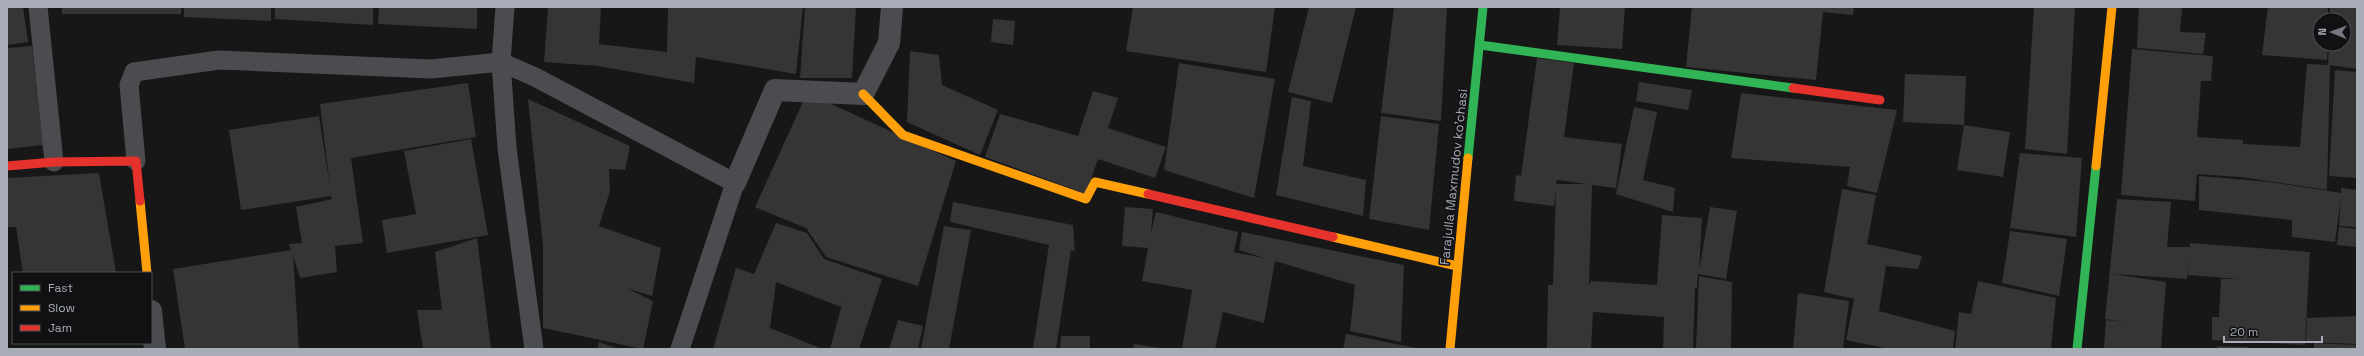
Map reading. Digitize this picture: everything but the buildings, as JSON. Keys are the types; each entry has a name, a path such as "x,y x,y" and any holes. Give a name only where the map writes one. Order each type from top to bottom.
{"street":[{"path":"863,94 888,43 892,7"},
{"name":"Farajulla Maxmudov ko'chasi","path":"1450,349 1483,7"},
{"path":"2078,349 2112,7"},
{"path":"1480,45 1880,100"},
{"path":"735,184 775,90 863,94 903,135 1086,199 1095,182 1457,266"},
{"path":"7,166 54,162 136,161 147,272"},
{"path":"152,320 155,349"}],"lane":[{"path":"38,7 54,162"},
{"path":"505,7 501,62 507,148 534,349"},
{"path":"136,161 129,84 134,72 219,60 431,69 501,62 535,77 735,184 680,349"}],"traffic: fast":[{"path":"1468,158 1483,7"},
{"path":"1480,45 1793,88"},
{"path":"2077,349 2096,166"}],"traffic: slow":[{"path":"2096,166 2112,7"},
{"path":"863,94 903,135 1086,199 1095,182 1148,194"},
{"path":"1450,349 1468,158"},
{"path":"140,201 147,272"},
{"path":"1333,237 1457,266"}],"traffic: jam":[{"path":"1793,88 1880,100"},
{"path":"7,166 54,162 136,161 140,201"},
{"path":"1148,194 1333,237"}]}
